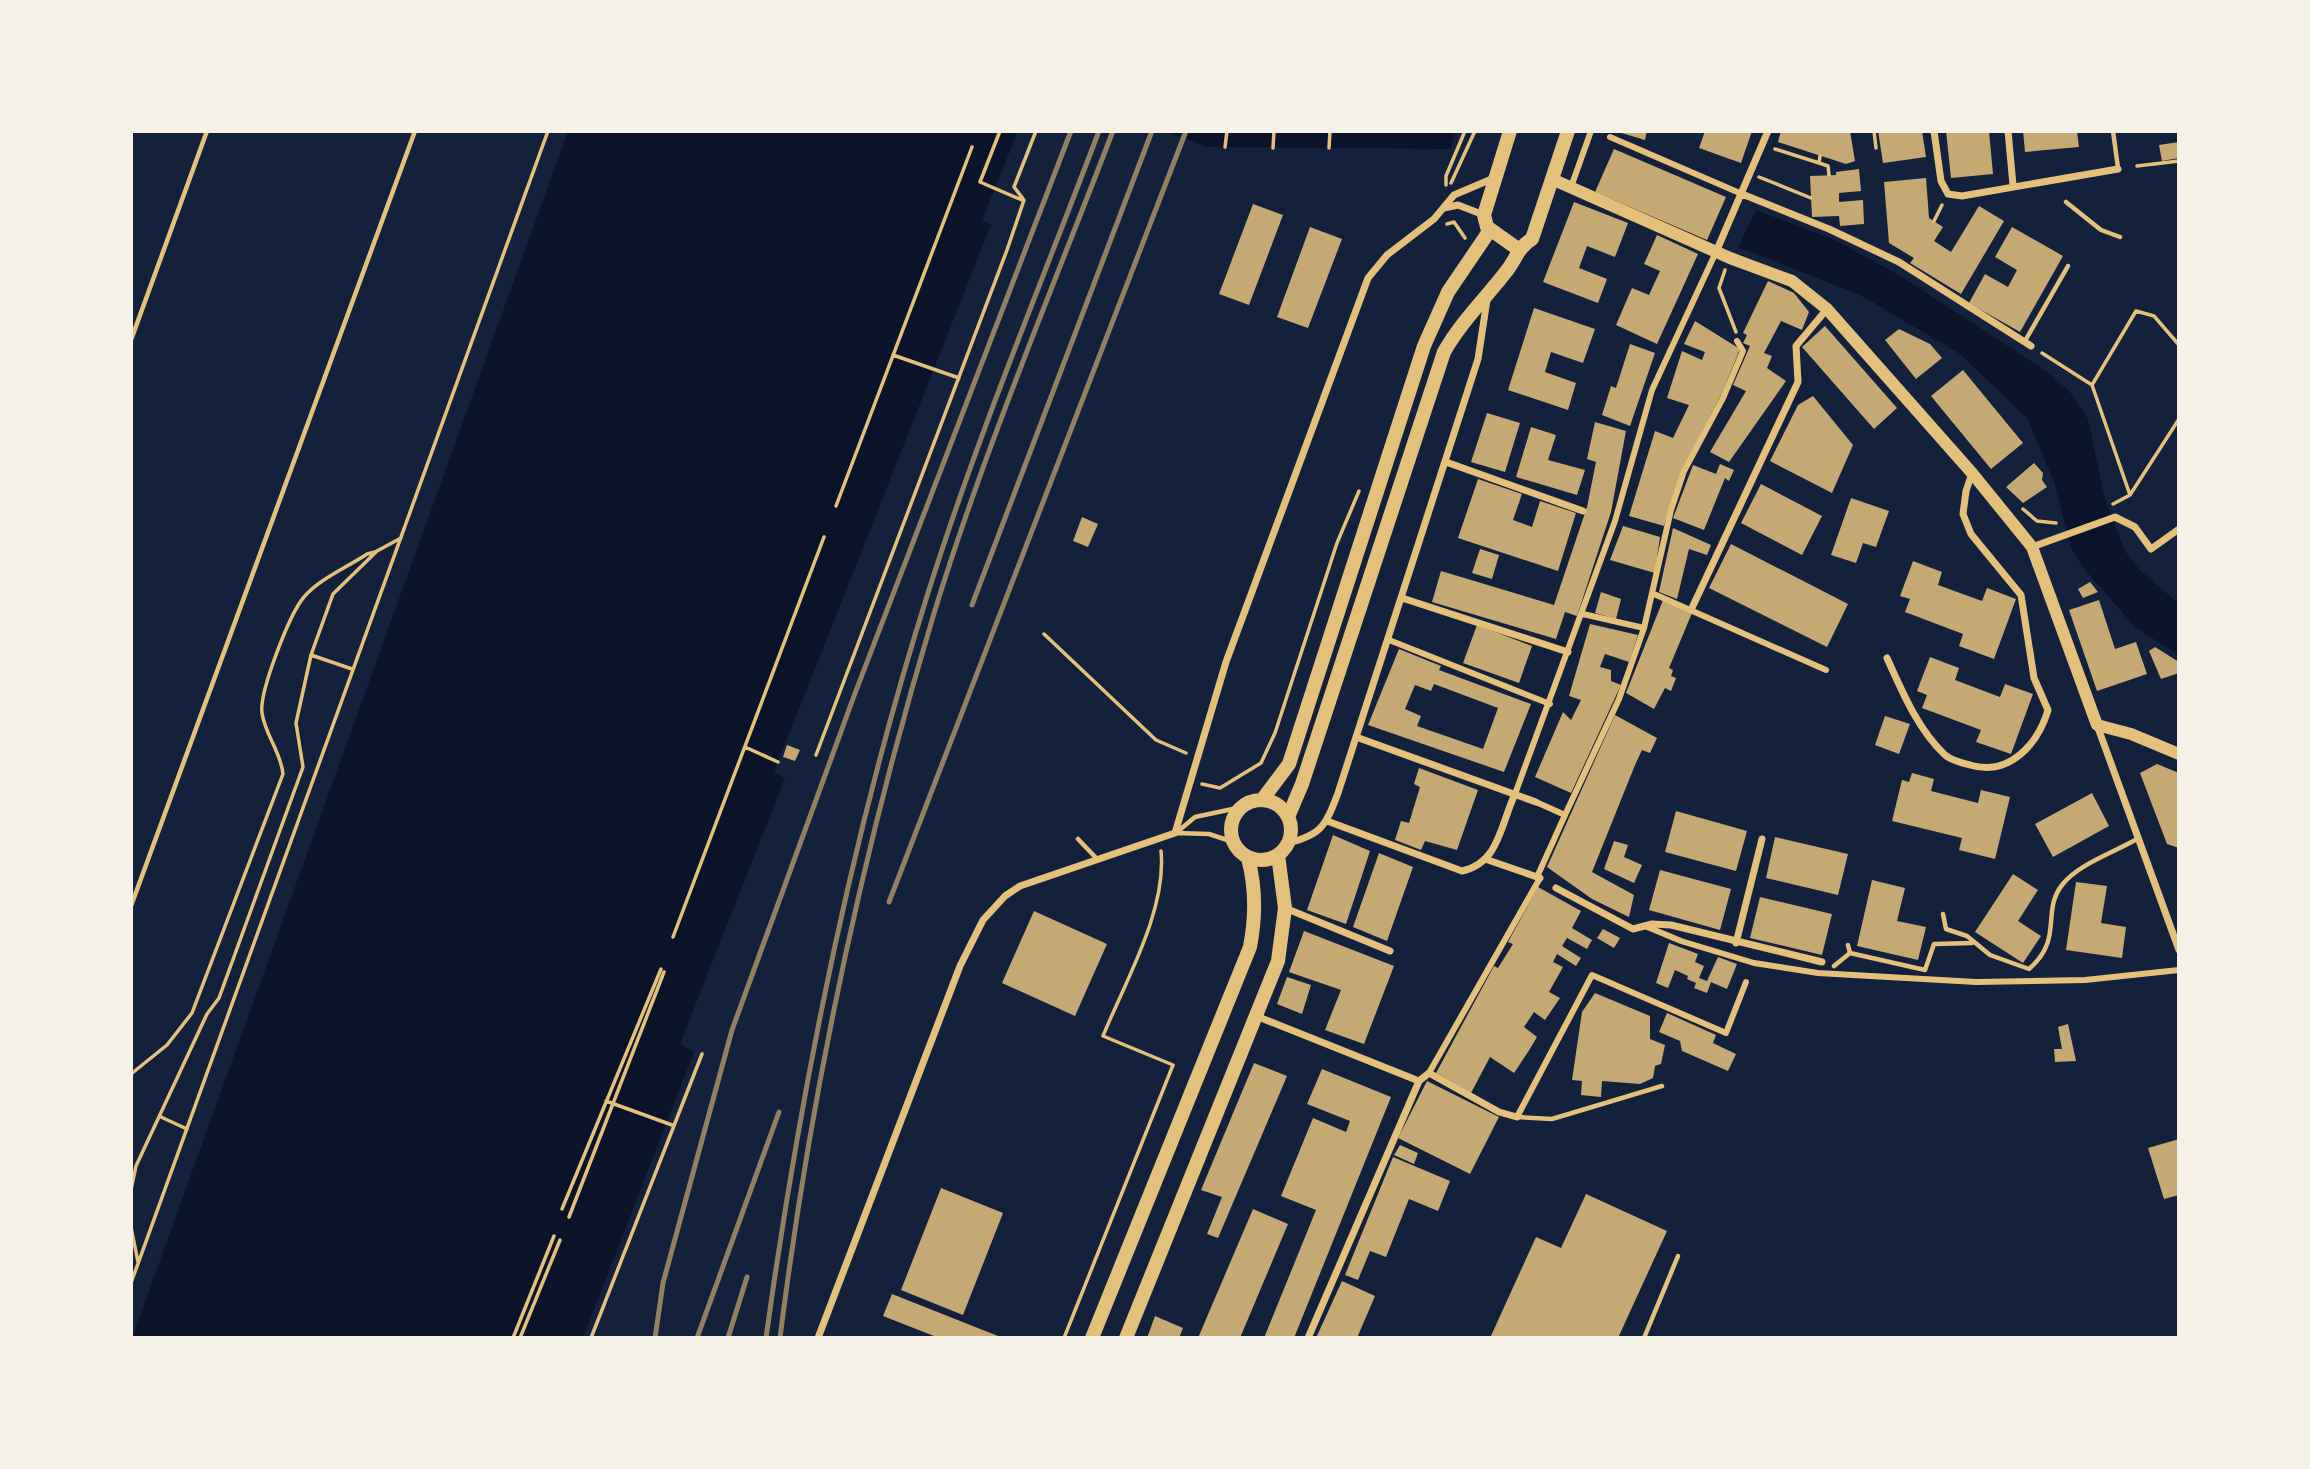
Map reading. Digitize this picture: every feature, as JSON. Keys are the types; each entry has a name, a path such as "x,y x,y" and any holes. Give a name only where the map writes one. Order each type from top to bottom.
{"main road":[{"path":"1510,131 1484,215 1490,230 1518,249"},
{"path":"1126,1338 1278,961 1285,908 1282,852 1291,833 1289,817 1303,784 1444,352 1455,333 1507,270 1518,249 1532,239 1554,180 1568,131"},
{"path":"1092,1338 1250,947 1255,922 1255,885 1248,858 1233,842 1233,820 1241,807 1262,800 1289,764 1424,346 1448,292 1490,230"},
{"path":"1262,800 1278,805 1289,817"},
{"path":"1248,858 1263,861 1282,852"}],"street":[{"path":"1571,187 1591,131"},
{"path":"1327,821 1462,871 1474,869 1488,860 1583,614 1615,520 1653,390 1768,131"},
{"path":"1934,131 1941,181 1948,194 1962,196 2013,185 2118,169"},
{"path":"2008,131 2013,185"},
{"path":"1610,137 1829,229 1899,262 2028,344"},
{"path":"818,1338 939,1018 983,920 1005,896 1020,886 1175,833 1226,662 1321,399 1368,278 1387,255 1444,208 1454,195 1494,178"},
{"path":"1554,180 1730,258 1792,281 1827,309 1972,473 2032,547 2179,950"},
{"path":"1444,208 1458,205 1484,215"},
{"path":"1282,852 1288,843 1318,833 1327,821 1389,640 1478,359 1488,293"},
{"path":"1691,610 1798,382 1796,346 1827,309"},
{"path":"1308,1338 1419,1081 1429,1073 1539,878 1619,699 1654,594 1679,484 1743,351 1737,341"},
{"path":"1446,462 1583,511"},
{"path":"1887,658 1909,706 1946,755 1958,762 1975,767 2003,766 2015,759 2042,733 2048,710 2034,678 2021,595 1971,534 1963,514 1972,473"},
{"path":"2032,547 2115,517 2135,527 2151,550 2179,530"},
{"path":"1654,594 1826,670"},
{"path":"1402,598 1568,652"},
{"path":"1583,614 1644,628"},
{"path":"1389,640 1550,704"},
{"path":"2097,724 2131,734 2179,754"},
{"path":"1356,737 1515,794 1565,815"},
{"path":"1736,943 1762,839"},
{"path":"1488,860 1539,878"},
{"path":"1556,888 1633,929 1671,925 1822,962"},
{"path":"1285,908 1390,951"},
{"path":"1645,926 1681,941 1754,963 1826,974 1976,982 2085,980 2165,974 2179,970"},
{"path":"1429,1073 1499,1112 1517,1117 1592,975 1726,1033 1746,982"},
{"path":"1256,1016 1419,1081"}],"lane":[{"path":"131,906 415,131"},
{"path":"2113,131 2118,169"},
{"path":"131,340 206,132"},
{"path":"2066,202 2101,230 2120,237"},
{"path":"2028,344 2068,266"},
{"path":"1175,833 1195,817 1241,807"},
{"path":"1175,833 1209,834 1233,842"},
{"path":"1078,839 1099,860"},
{"path":"1943,914 1946,929 1967,936 1973,943 1999,959 2029,969 2042,958 2050,941 2055,902 2061,886 2074,874 2137,839"},
{"path":"1834,965 1850,953 1925,970 1934,944 1973,943"},
{"path":"1848,945 1850,953"},
{"path":"1517,1117 1552,1119 1662,1086"},
{"path":"1644,1338 1678,1256"}],"path":[{"path":"131,1283 548,131"},
{"path":"1000,131 980,182 1024,200"},
{"path":"1024,200 1014,187 1035,131"},
{"path":"1225,147 1227,131"},
{"path":"1273,148 1274,131"},
{"path":"1329,148 1330,131"},
{"path":"1465,131 1446,176 1446,186 1463,161 1475,131"},
{"path":"1874,131 1876,148"},
{"path":"1763,145 1828,166 1829,176"},
{"path":"836,506 972,147"},
{"path":"1819,163 1821,156"},
{"path":"2137,166 2179,161"},
{"path":"1751,173 1811,198"},
{"path":"1934,221 1948,194"},
{"path":"816,755 1024,200"},
{"path":"1730,258 1720,288 1733,318 1737,341"},
{"path":"2092,385 2136,311 2154,316 2179,345"},
{"path":"2028,344 2092,385 2130,495"},
{"path":"893,355 959,378"},
{"path":"2112,505 2130,495 2179,419"},
{"path":"1189,784 1220,788 1261,763 1275,733 1353,501"},
{"path":"907,514 913,521"},
{"path":"131,1074 167,1045 192,1013 283,774 282,761 266,728 262,704 268,676 302,599 367,554 401,537"},
{"path":"673,937 824,537"},
{"path":"131,1190 136,1166 207,1014 219,998 303,767 296,723 311,655 333,594 377,551"},
{"path":"1044,634 1156,740 1198,757"},
{"path":"311,655 353,669"},
{"path":"745,747 778,762"},
{"path":"1064,1338 1173,1065 1103,1036 1154,912 1161,881 1162,854 1159,839"},
{"path":"562,1209 663,971 569,1217"},
{"path":"592,1338 702,1055"},
{"path":"607,1101 672,1125"},
{"path":"160,1117 187,1129"},
{"path":"131,1227 139,1262"},
{"path":"513,1338 554,1236"},
{"path":"520,1338 561,1240"}],"water":[{"path":"568,131 1018,131 982,220 991,225 774,772 785,778 680,1044 694,1052 583,1338 132,1338"},
{"path":"1163,131 1456,131 1450,149 1208,147"},
{"path":"1756,210 1837,241 1904,278 2046,371 2070,392 2088,419 2105,499 2125,551 2140,570 2179,604 2179,655 2135,627 2085,570 2071,548 2054,482 2027,418 1960,354 1864,297 1738,247"}],"building":[{"path":"1615,131 1647,131 1645,140"},
{"path":"1705,131 1752,131 1741,163 1699,148"},
{"path":"1781,131 1850,131 1855,161 1846,164 1778,142"},
{"path":"1878,131 1922,131 1926,157 1883,163"},
{"path":"1946,131 1989,131 1993,174 1951,178"},
{"path":"2023,131 2077,131 2079,147 2025,152"},
{"path":"2179,142 2179,158 2162,161 2159,145"},
{"path":"1614,149 1726,197 1707,240 1595,192"},
{"path":"1859,169 1861,191 1839,193 1839,202 1863,200 1864,224 1840,226 1839,216 1812,217 1810,176 1836,175 1836,172"},
{"path":"1926,178 1929,218 1943,227 1934,241 1951,252 1979,206 2004,221 1961,294 1910,263 1914,258 1889,243 1884,182"},
{"path":"1574,202 1628,223 1615,257 1587,246 1579,268 1607,279 1598,303 1543,282"},
{"path":"1253,204 1283,215 1249,305 1219,294"},
{"path":"1310,227 1342,239 1308,328 1277,317"},
{"path":"2012,227 2063,256 2020,332 1969,303 1985,274 2008,287 2017,270 1995,257"},
{"path":"1657,235 1698,254 1657,344 1616,325 1632,288 1649,295 1660,271 1644,264"},
{"path":"1768,281 1794,293 1809,312 1802,330 1781,321 1764,353 1772,356 1767,368 1786,381 1729,462 1710,452 1746,391 1733,385 1750,346 1743,343 1747,335 1743,333"},
{"path":"1534,308 1595,329 1583,363 1551,352 1545,372 1576,383 1568,410 1508,390"},
{"path":"1695,321 1740,349 1722,393 1681,472 1664,526 1629,516 1655,431 1673,438 1689,405 1667,398 1682,351 1702,360 1705,352 1684,344"},
{"path":"1825,326 1897,408 1874,429 1802,347"},
{"path":"1899,329 1930,344 1942,358 1916,379 1885,340"},
{"path":"1630,344 1655,353 1630,426 1602,415 1611,386 1616,388"},
{"path":"1963,370 2023,443 1991,469 1931,396"},
{"path":"1813,396 1853,445 1832,493 1770,461 1798,405"},
{"path":"1487,413 1520,423 1505,472 1471,462"},
{"path":"1595,422 1626,431 1611,512 1577,616 1565,612 1556,639 1432,602 1441,571 1554,605 1587,507 1596,462 1587,459"},
{"path":"1531,427 1556,435 1548,460 1585,470 1577,495 1516,477"},
{"path":"2034,463 2043,473 2042,480 2047,487 2023,503 2006,487"},
{"path":"1720,464 1734,470 1729,481 1725,478 1704,530 1673,518 1693,465 1716,474"},
{"path":"1478,479 1522,494 1513,520 1532,527 1540,501 1576,513 1558,571 1458,538"},
{"path":"1761,484 1822,516 1802,555 1741,523"},
{"path":"1851,498 1889,511 1876,547 1863,543 1856,563 1831,555"},
{"path":"1082,517 1098,524 1088,547 1073,541"},
{"path":"1623,526 1660,537 1655,573 1610,560"},
{"path":"1673,528 1711,545 1707,555 1689,549 1677,599 1659,592"},
{"path":"1731,544 1848,604 1827,647 1709,588"},
{"path":"1480,549 1499,555 1492,579 1472,573"},
{"path":"1913,561 1942,572 1938,585 1982,601 1987,588 2016,599 1994,659 1959,646 1963,634 1905,612 1910,599 1900,596"},
{"path":"2090,582 2098,592 2083,598 2078,589"},
{"path":"1601,592 1621,599 1616,619 1595,613"},
{"path":"1663,600 1692,613 1669,668 1673,670 1671,676 1676,678 1671,691 1665,688 1654,709 1626,693"},
{"path":"2099,600 2115,649 2136,642 2147,674 2097,691 2069,610"},
{"path":"1590,624 1638,635 1629,662 1605,654 1600,667 1611,670 1611,681 1621,685 1571,793 1535,777 1563,712 1571,720 1581,700 1569,696"},
{"path":"1477,625 1532,646 1519,683 1463,663"},
{"path":"2155,647 2179,662 2179,673 2161,679 2149,651"},
{"path":"1399,649 1441,666 1439,670 1531,704 1504,772 1368,725","holes":["1434,684 1498,708 1483,749 1417,726 1421,716 1405,709 1415,685 1431,691"]},
{"path":"1930,657 1959,668 1955,680 2000,697 2005,684 2033,694 2011,754 1976,742 1981,730 1922,708 1927,695 1917,691"},
{"path":"1615,715 1657,738 1650,753 1642,750 1592,872 1634,895 1629,917 1592,899 1547,867"},
{"path":"1885,716 1910,724 1899,754 1875,745"},
{"path":"787,745 800,750 795,761 783,757"},
{"path":"2157,764 2179,773 2179,848 2167,844 2140,773"},
{"path":"1419,768 1478,790 1457,850 1425,841 1421,850 1395,840 1401,821 1409,823 1420,787 1414,784"},
{"path":"1912,773 1934,779 1931,791 1978,803 1981,790 2010,797 1995,859 1959,850 1962,838 1892,821 1902,780 1909,782"},
{"path":"2092,793 2109,826 2053,857 2035,824"},
{"path":"1676,811 1747,831 1736,871 1665,852"},
{"path":"1333,835 1370,851 1346,924 1307,910"},
{"path":"1775,837 1848,854 1838,895 1766,878"},
{"path":"1614,841 1628,845 1624,857 1642,865 1634,883 1604,869"},
{"path":"1379,853 1413,867 1387,941 1353,927"},
{"path":"1660,870 1731,889 1720,930 1649,910"},
{"path":"2013,874 2038,890 2018,921 2041,936 2023,963 1975,932"},
{"path":"1872,880 1905,888 1897,921 1926,927 1918,960 1857,946"},
{"path":"2076,882 2107,886 2101,923 2126,927 2122,958 2066,950"},
{"path":"1538,887 1581,911 1572,928 1592,940 1587,949 1567,938 1562,946 1581,958 1576,966 1557,954 1553,962 1563,967 1549,992 1560,998 1545,1020 1534,1012 1524,1027 1537,1037 1514,1073 1490,1057 1471,1093 1436,1073 1494,966 1498,968 1513,944 1508,942"},
{"path":"1760,897 1832,914 1822,955 1750,938"},
{"path":"1034,911 1107,944 1075,1016 1002,983"},
{"path":"1603,929 1620,938 1614,948 1597,938"},
{"path":"1304,931 1394,966 1364,1044 1325,1030 1341,990 1289,972"},
{"path":"1669,943 1698,954 1695,962 1704,966 1699,978 1707,981 1718,957 1737,964 1727,989 1711,982 1707,993 1694,988 1696,983 1675,970 1668,988 1656,983"},
{"path":"1287,977 1311,985 1302,1014 1277,1004"},
{"path":"1595,993 1650,1016 1650,1039 1665,1045 1661,1064 1655,1066 1653,1078 1640,1084 1602,1081 1601,1097 1581,1095 1582,1081 1572,1080 1582,1012"},
{"path":"1667,1013 1716,1035 1713,1043 1736,1054 1728,1071 1682,1051 1680,1041 1659,1032"},
{"path":"2068,1024 2076,1061 2055,1062 2054,1049 2062,1049 2058,1027"},
{"path":"1254,1063 1287,1076 1218,1238 1207,1234 1222,1197 1201,1190"},
{"path":"1322,1069 1391,1097 1294,1338 1264,1338 1316,1210 1281,1196 1313,1118 1346,1132 1350,1121 1307,1104"},
{"path":"1427,1081 1499,1117 1470,1174 1398,1138"},
{"path":"2179,1139 2179,1195 2164,1199 2148,1148"},
{"path":"1400,1145 1418,1153 1414,1164 1394,1155"},
{"path":"1393,1157 1450,1181 1438,1211 1409,1199 1386,1257 1370,1251 1358,1280 1345,1275"},
{"path":"941,1188 1003,1213 963,1315 901,1290"},
{"path":"1586,1194 1667,1231 1618,1338 1490,1338 1536,1237 1561,1248"},
{"path":"1253,1209 1288,1224 1240,1338 1198,1338"},
{"path":"1342,1281 1375,1296 1357,1338 1316,1338"},
{"path":"892,1294 1003,1338 939,1338 883,1316"},
{"path":"1155,1316 1183,1328 1179,1338 1147,1338"}],"railway":[{"path":"655,1338 663,1283 732,1030 854,696 1071,131"},
{"path":"766,1338 795,1149 831,962 875,776 900,684 967,477 1099,131"},
{"path":"780,1338 807,1154 842,971 862,880 909,699 975,489 1113,131"},
{"path":"972,605 1152,131"},
{"path":"889,902 1186,131"},
{"path":"697,1338 779,1112"},
{"path":"728,1338 747,1277"}]}
